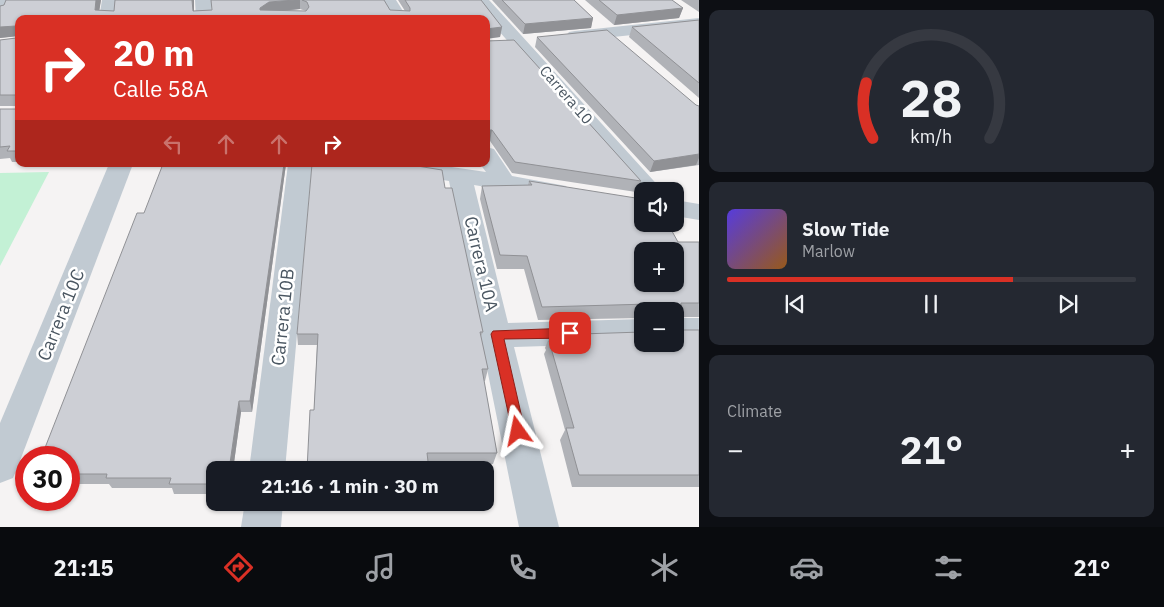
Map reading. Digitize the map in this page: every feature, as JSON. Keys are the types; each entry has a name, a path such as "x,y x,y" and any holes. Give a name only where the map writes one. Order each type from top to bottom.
{"street":[{"path":"0,11 5,0"},
{"path":"108,15 110,0"},
{"path":"203,0 204,15"},
{"path":"388,0 397,15"},
{"name":"Carrera 10","path":"480,0 528,40 634,187"},
{"path":"683,11 699,22"},
{"path":"591,17 625,46"},
{"path":"555,38 699,22"},
{"path":"494,44 528,40"},
{"path":"490,160 504,183"},
{"name":"Carrera 10C","path":"0,466 120,167"},
{"name":"Carrera 10B","path":"268,461 300,167"},
{"path":"406,167 583,194"},
{"name":"Carrera 10A","path":"460,176 539,527"},
{"path":"684,210 699,212"},
{"path":"684,330 699,330"},
{"path":"497,334 634,331"},
{"path":"261,527 263,511"}],"green space":[{"path":"49,172 0,266 0,173"}],"building":[{"path":"6,0 96,0 95,10 114,11 115,0 192,0 193,11 212,10 211,0 295,0 269,2 260,10 306,11 309,7 307,2 302,0 384,0 390,10 410,11 405,0 481,0 502,27 490,28 490,15 15,15 15,26 0,27 0,6 4,5"},
{"path":"502,0 574,0 593,18 525,24"},
{"path":"599,0 672,0 683,8 617,15"},
{"path":"699,20 699,83 632,27"},
{"path":"607,30 699,106 699,154 654,161 537,37"},
{"path":"15,38 15,95 0,95 0,40"},
{"path":"514,40 641,181 515,162 492,130 490,130 490,41"},
{"path":"0,109 15,109 15,151 7,151 10,146 0,147"},
{"path":"162,167 284,167 250,401 239,401 230,461 206,461 206,484 169,484 171,478 106,478 107,474 80,474 80,446 46,446 137,213 144,213"},
{"path":"312,167 424,167 442,170 445,188 452,188 483,332 480,332 488,369 482,369 497,453 427,453 428,461 307,461 310,410 314,410 318,334 297,334"},
{"path":"529,181 634,198 634,232 672,232 678,242 634,242 634,292 684,292 684,242 699,242 699,303 634,302 634,304 542,307 527,256 500,255 482,186 532,185"},
{"path":"684,330 699,330 699,475 579,475 566,428 574,428 549,341 552,341 550,335 634,332 634,352 684,352"}],"route":[{"path":"518,431 497,334 570,333"}]}
